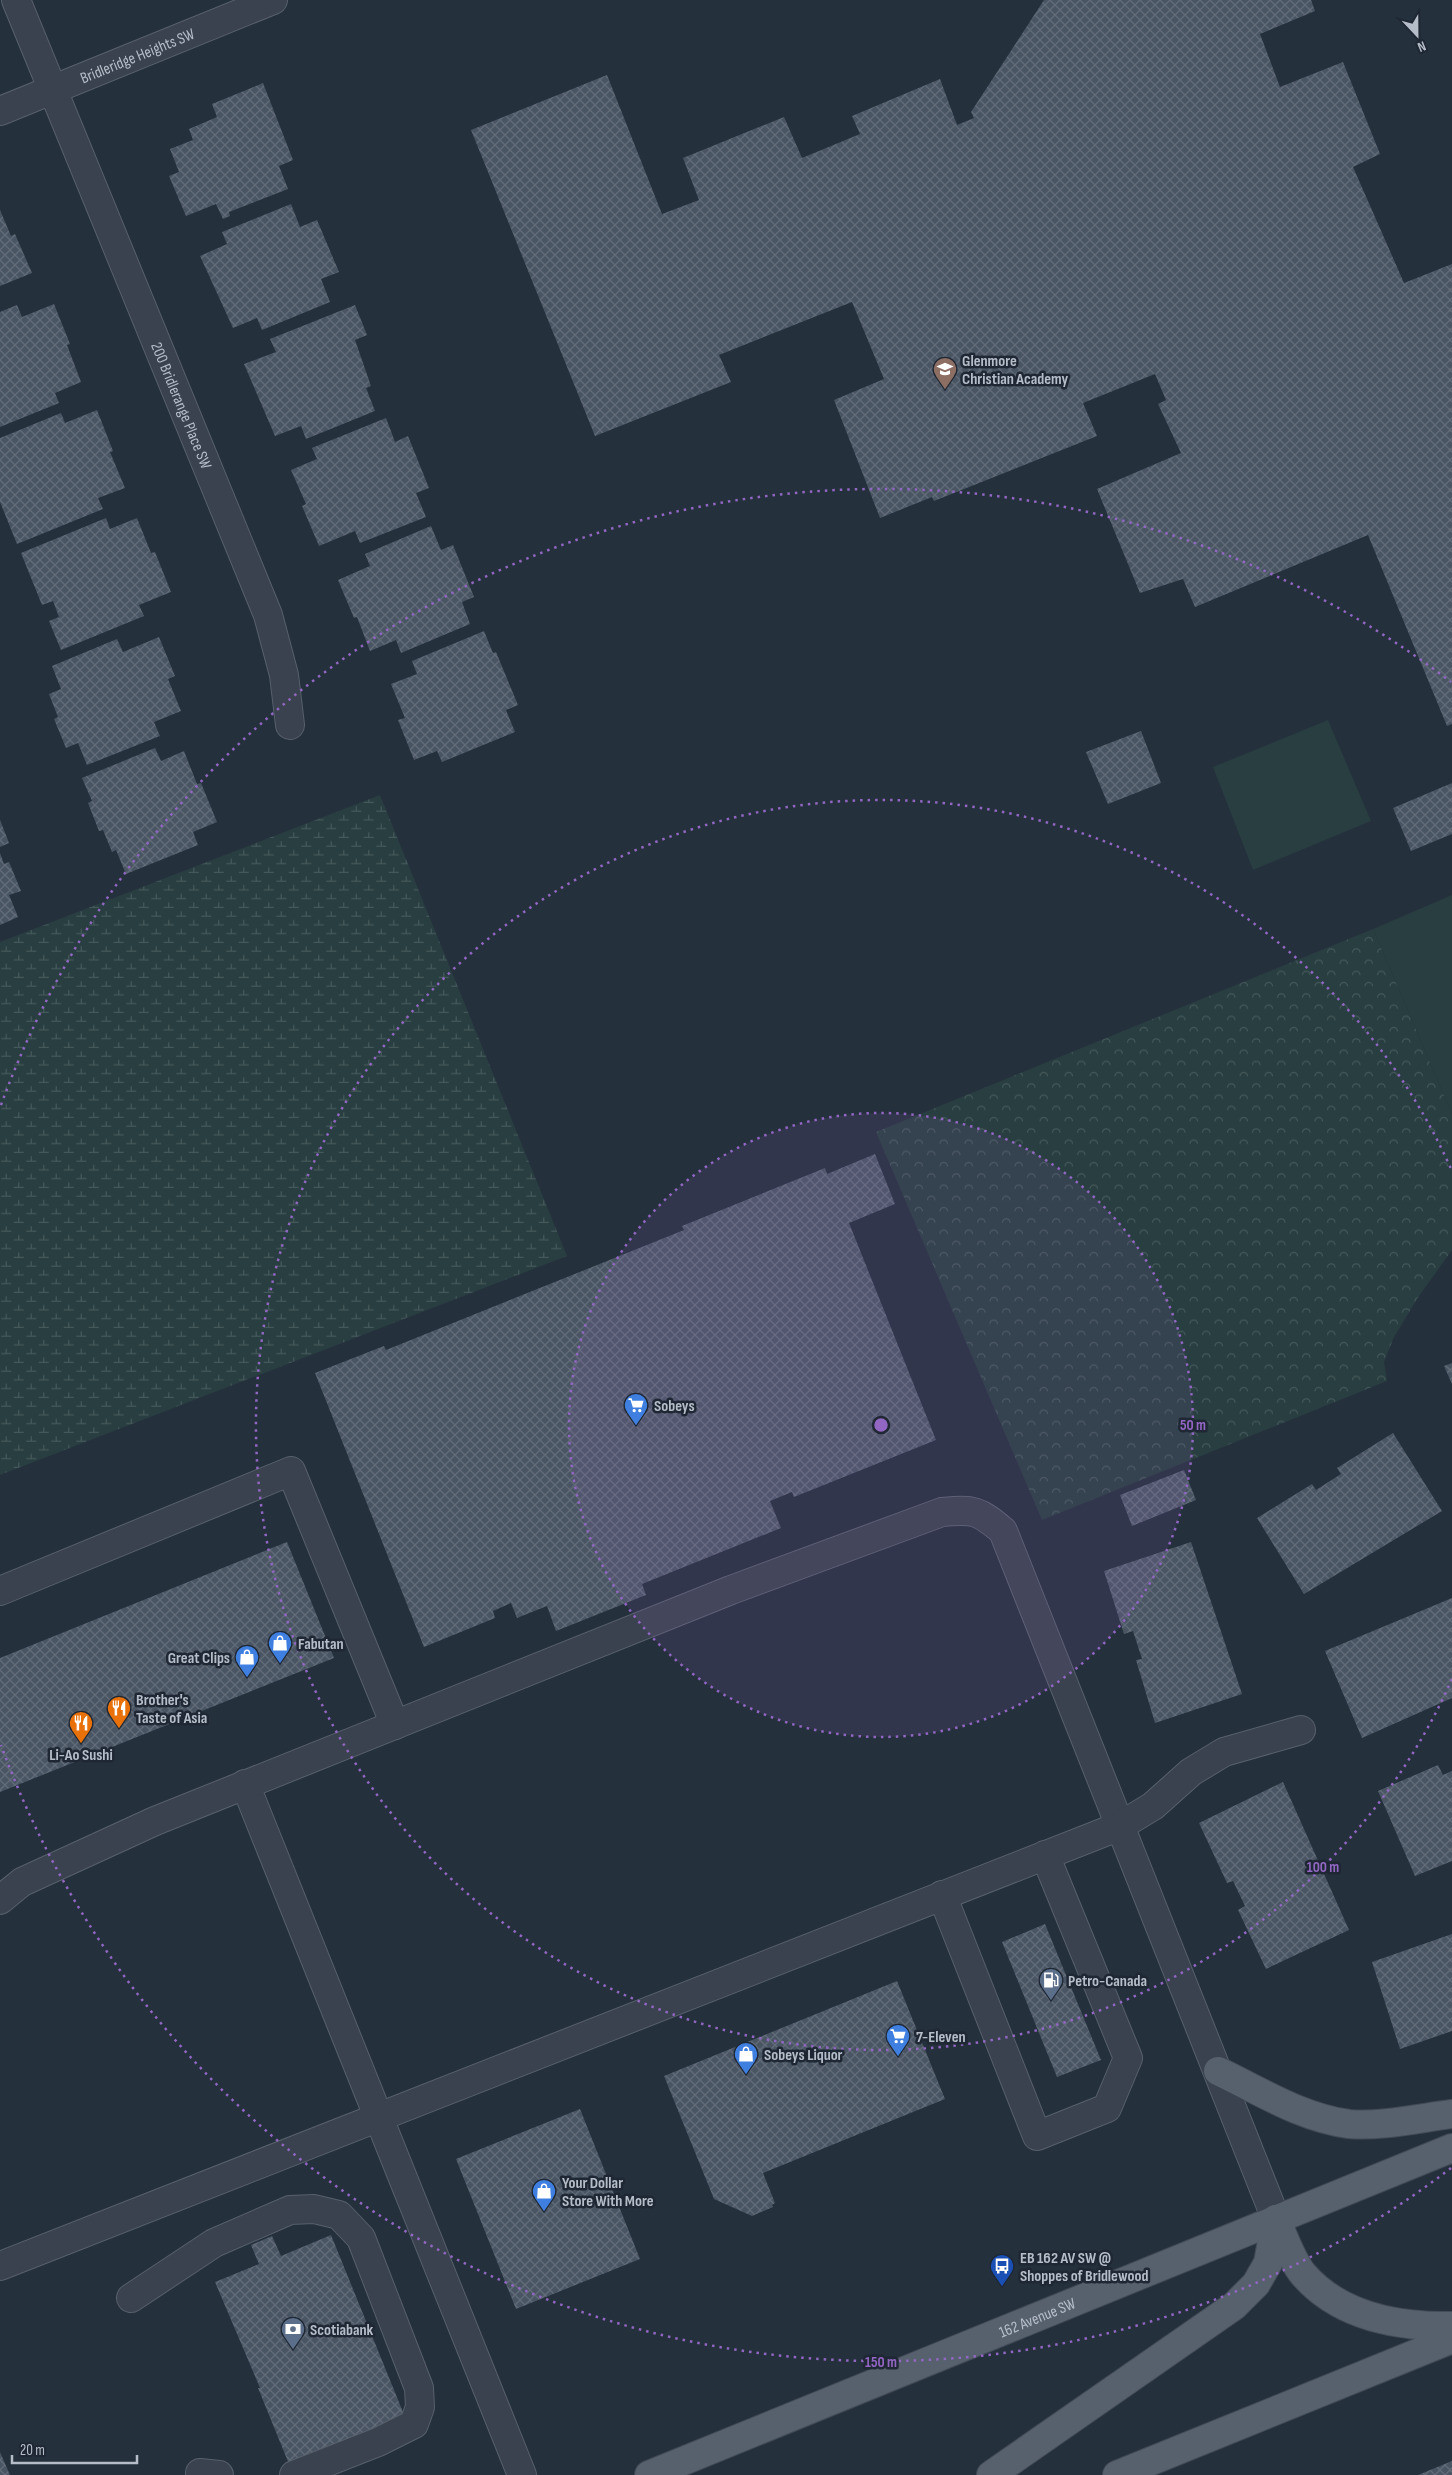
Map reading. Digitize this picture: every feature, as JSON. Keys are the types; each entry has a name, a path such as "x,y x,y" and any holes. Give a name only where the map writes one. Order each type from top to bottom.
{"main road":[{"path":"1218,2071 1303,2111 1318,2117 1350,2124 1392,2122 1452,2114"},
{"name":"162 Avenue SW","path":"649,2475 1452,2148"},
{"path":"1276,2219 1301,2273 1326,2297 1357,2314 1422,2326 1452,2326"},
{"path":"990,2475 1234,2306 1256,2284 1268,2263 1276,2219"},
{"path":"1117,2475 1452,2338"}],"street":[{"name":"200 Bridlerange Place SW","path":"16,0 268,615 284,675 290,725"},
{"name":"Bridleridge Heights SW","path":"0,111 273,0"},
{"path":"0,1591 291,1471 395,1725"},
{"path":"0,1900 22,1882 155,1821 245,1784 732,1590 942,1512 967,1510 984,1515 1003,1531 1276,2219"},
{"path":"0,2266 1120,1826 1153,1806 1191,1772 1224,1752 1301,1730"},
{"path":"245,1784 522,2475"},
{"path":"942,1895 1037,2136 1107,2108 1128,2058 1045,1855"},
{"path":"131,2298 214,2243 290,2210 314,2209 339,2215 361,2238 419,2388 420,2407 414,2424 378,2442 294,2475"}],"green space":[{"path":"1328,720 1371,821 1253,870 1213,767"},
{"path":"380,795 567,1256 0,1475 0,942"},
{"path":"1452,895 1452,1114 1373,929"},
{"path":"1373,929 1452,1114 1452,1250 1419,1296 1394,1337 1384,1362 1387,1381 1042,1520 876,1132"}],"building":[{"path":"1044,0 1311,0 1315,11 1260,34 1280,87 1343,62 1380,154 1353,167 1404,283 1452,264 1452,724 1447,726 1368,535 1195,607 1183,579 1140,593 1097,489 1181,453 1158,404 1166,400 1155,374 1083,403 1097,436 934,501 932,497 880,518 834,400 884,379 852,302 719,355 731,382 595,436 471,130 607,75 662,214 699,200 683,158 784,117 802,158 860,134 852,116 940,79 957,125 974,118 971,112"},
{"path":"263,83 293,160 279,166 288,189 229,212 230,216 223,219 216,204 186,216 169,176 179,172 170,149 193,140 189,129 217,117 212,104"},
{"path":"291,204 300,227 317,220 339,272 321,279 330,302 262,330 257,318 233,328 200,256 227,244 222,232"},
{"path":"0,210 11,236 15,234 32,273 0,286"},
{"path":"54,304 70,344 67,345 81,382 55,393 59,403 0,427 0,312 17,305 22,317"},
{"path":"355,305 367,335 355,340 371,386 366,388 375,411 306,439 301,426 275,436 244,364 276,352 270,339"},
{"path":"97,410 113,451 110,452 125,488 98,498 103,509 17,544 0,502 0,438 61,413 65,423"},
{"path":"386,418 395,442 408,436 429,488 416,493 426,517 360,543 355,531 319,546 302,506 306,504 291,470 317,459 312,448"},
{"path":"106,518 110,529 137,518 151,553 155,552 171,592 139,605 144,616 61,650 49,621 59,617 53,601 42,605 21,553"},
{"path":"431,526 441,550 453,545 474,597 462,602 470,624 401,653 396,640 370,651 357,617 354,618 338,580 370,566 365,554"},
{"path":"484,631 493,653 496,652 518,705 506,710 515,732 442,762 437,751 414,760 398,720 405,718 391,684 417,674 412,661"},
{"path":"159,637 175,676 168,679 181,711 154,722 160,736 87,765 78,743 66,748 54,719 58,717 49,694 61,689 52,666 117,639 123,652"},
{"path":"1141,731 1161,783 1108,804 1086,752"},
{"path":"155,748 161,761 184,751 197,784 201,783 217,822 193,832 198,845 126,874 116,850 112,852 103,830 99,831 88,803 92,801 82,778"},
{"path":"1452,783 1452,834 1411,851 1393,808"},
{"path":"0,820 9,843 0,847"},
{"path":"0,853 4,864 9,862 21,891 9,895 18,917 0,925"},
{"path":"875,1154 895,1204 849,1223 936,1440 794,1497 792,1492 770,1501 781,1528 642,1584 646,1595 556,1631 547,1606 517,1618 511,1603 493,1611 495,1618 424,1647 315,1373 384,1346 386,1350 684,1230 682,1226 825,1168 827,1174"},
{"path":"1452,1363 1452,1384 1444,1366"},
{"path":"1393,1433 1442,1511 1304,1594 1257,1518 1312,1484 1316,1490 1341,1474 1337,1468"},
{"path":"1184,1470 1196,1500 1132,1526 1120,1495"},
{"path":"287,1542 334,1658 0,1792 0,1658"},
{"path":"1191,1542 1242,1694 1155,1723 1136,1660 1142,1659 1133,1631 1124,1634 1104,1571"},
{"path":"1452,1598 1452,1698 1362,1738 1325,1651"},
{"path":"1438,1765 1443,1775 1452,1771 1452,1861 1415,1876 1378,1791"},
{"path":"1283,1782 1349,1930 1266,1969 1238,1910 1245,1906 1233,1881 1227,1883 1199,1823"},
{"name":"Petro-Canada","path":"1045,1924 1101,2060 1057,2077 1002,1942"},
{"path":"1452,1934 1452,2031 1400,2049 1372,1962"},
{"path":"897,1981 945,2099 763,2173 775,2203 772,2205 773,2207 752,2216 714,2199 664,2076"},
{"path":"580,2109 640,2259 516,2309 456,2159"},
{"path":"331,2235 405,2417 289,2464 258,2388 260,2388 215,2282 259,2264 251,2245 272,2236 281,2256"},
{"path":"0,2452 10,2475 0,2475"},
{"path":"1452,2461 1452,2475 1418,2475"}],"place":[{"name":"Glenmore Christian Academy","path":"945,390"},
{"name":"Sobeys","path":"636,1426"},
{"name":"Fabutan","path":"280,1664"},
{"name":"Great Clips","path":"247,1678"},
{"name":"Brother's Taste of Asia","path":"119,1729"},
{"name":"Li-Ao Sushi","path":"81,1744"},
{"name":"Petro-Canada","path":"1051,2001"},
{"name":"7-Eleven","path":"898,2057"},
{"name":"Sobeys Liquor","path":"746,2075"},
{"name":"Your Dollar Store With More","path":"544,2212"},
{"name":"EB 162 AV SW @ Shoppes of Bridlewood","path":"1002,2287"},
{"name":"Scotiabank","path":"293,2350"}]}
